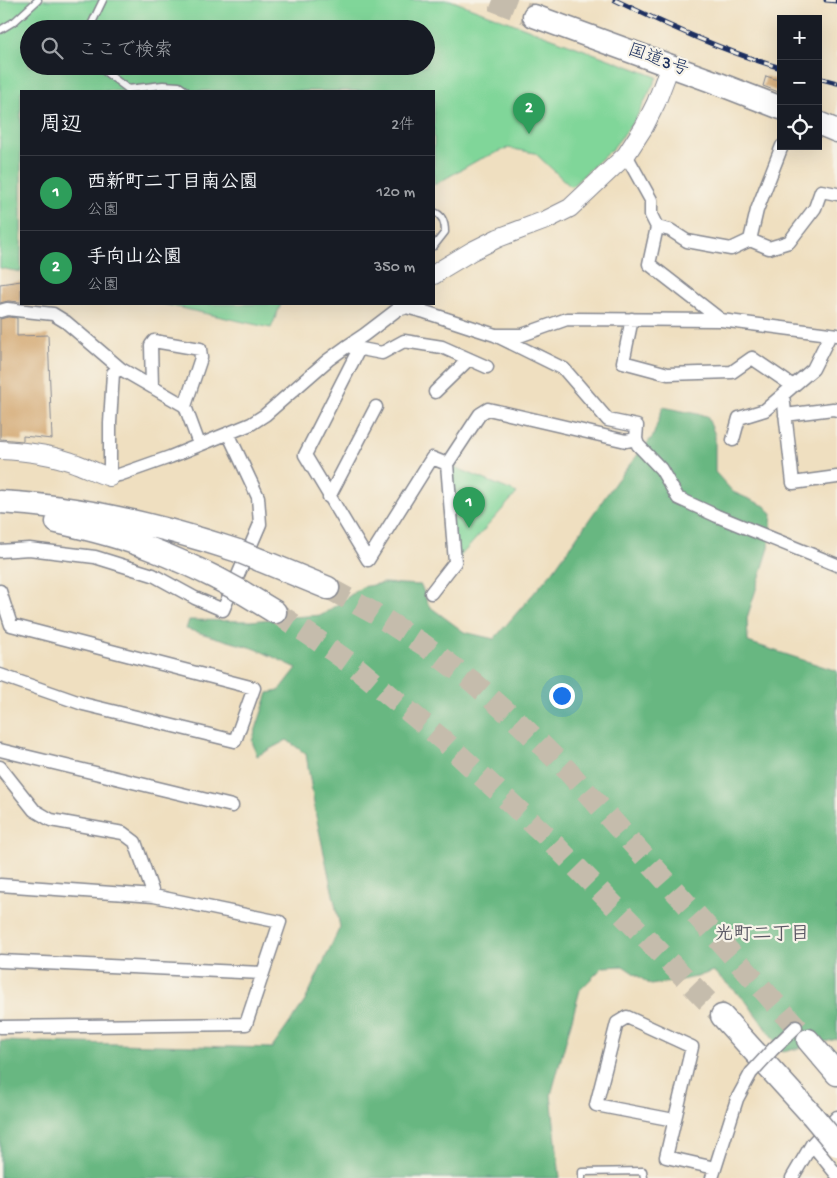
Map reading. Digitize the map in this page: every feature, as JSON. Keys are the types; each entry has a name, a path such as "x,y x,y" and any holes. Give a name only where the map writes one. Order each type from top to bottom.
{"highway":[{"name":"国道3号","path":"534,16 777,106"},
{"path":"822,125 837,131"},
{"path":"81,499 135,522"},
{"path":"0,502 51,507 135,522 205,540 238,551 328,588"},
{"path":"0,515 56,522 89,529 150,548 218,579 275,612"},
{"path":"722,1016 837,1145"},
{"path":"802,1034 837,1074"}],"street":[{"path":"435,275 442,269 498,238 546,220 570,208 626,155 644,127 656,103 670,66"},
{"path":"750,240 757,210 780,150"},
{"path":"626,155 651,200 651,214 657,227 649,264 721,320"},
{"path":"657,227 670,230 687,241 731,249 750,240 769,248 789,242 816,208 821,191 837,194"},
{"path":"0,450 45,455 78,464 101,475 110,476 119,475 162,460 251,424 265,415 328,360 403,305 495,335 564,369 608,420 638,426 636,439 638,445 661,469 678,498 837,565"},
{"path":"0,311 7,309 53,314 66,322 121,368 185,406"},
{"path":"495,335 522,335 567,319 721,320 834,335 813,369 765,410 739,418 733,440"},
{"path":"632,319 623,362 668,374 677,374 732,372 752,358 788,390 792,483 837,477"},
{"path":"152,387 151,345 154,341 200,349 201,358 185,406 199,444"},
{"path":"346,346 382,353 404,342 442,347 487,367"},
{"path":"359,349 305,455 368,560 432,458 447,464"},
{"path":"435,392 469,359"},
{"path":"110,476 110,422 113,374 121,368"},
{"path":"329,497 376,407"},
{"path":"431,593 455,562 447,464 480,414 488,409 626,441 636,439"},
{"path":"785,416 837,410"},
{"path":"0,551 29,549 95,556 153,575 195,598 223,610 260,524 258,496 228,433"},
{"path":"0,591 11,625 254,688 235,741 83,704 0,675"},
{"path":"0,750 232,806"},
{"path":"0,767 34,810 51,820 123,833 135,842 154,896"},
{"path":"0,885 154,896 280,922 246,1024 0,1027"},
{"path":"0,961 262,973"},
{"path":"674,1120 596,1105 617,1024 627,1018 692,1047 666,1157 714,1173 736,1099 751,1073 774,1048 802,1034"},
{"path":"792,1178 812,1144 837,1117"},
{"path":"812,1144 837,1176"}],"lane":[{"path":"0,30 15,21 38,0"},
{"path":"94,20 104,0"},
{"path":"109,75 128,89 164,85 178,86 184,90"},
{"path":"435,212 445,222 446,232 435,245"},
{"path":"582,1178 582,1172 643,1170 644,1178"}],"green space":[{"path":"0,0 450,0 657,77 635,120 613,148 571,187 535,153 508,148 478,160 435,184 435,90 20,90 20,272 0,268"},
{"path":"168,305 281,305 271,328"},
{"path":"663,407 707,416 715,435 715,472 733,492 765,506 772,514 769,548 747,618 748,642 837,671 837,1039 783,1052 745,1000 713,971 697,977 651,985 623,966 603,967 580,990 551,1095 560,1178 0,1178 0,1041 272,1048 305,1001 340,927 316,816 306,754 287,740 257,756 252,741 268,693 279,691 297,668 256,649 186,629 189,620 251,621 322,615 362,587 383,583 421,585 429,606 464,632 494,639 553,571 617,480 653,436"},
{"path":"447,464 517,493 455,562"}],"building":[{"path":"766,76 777,80 777,91 763,86"},
{"path":"20,281 20,302 8,301 0,303 0,284"},
{"path":"8,317 17,318 17,336 48,335 52,439 23,436 23,441 0,439 0,319"}],"waterway":[{"path":"0,317 24,317"},
{"path":"33,318 47,321"}],"tunnel":[{"path":"493,0 534,16"},
{"path":"328,588 374,613 424,645 473,682 520,724 566,769 808,1040"},
{"path":"275,612 357,668 444,741 545,835 722,1016"}],"railway":[{"path":"615,0 717,46 777,67"},
{"path":"826,0 837,1"},
{"path":"822,79 837,83"}],"place":[{"name":"手向山公園","path":"529,134"},
{"name":"西新町二丁目南公園","path":"469,528"}],"district":[{"name":"光町二丁目","path":"762,935"}]}
